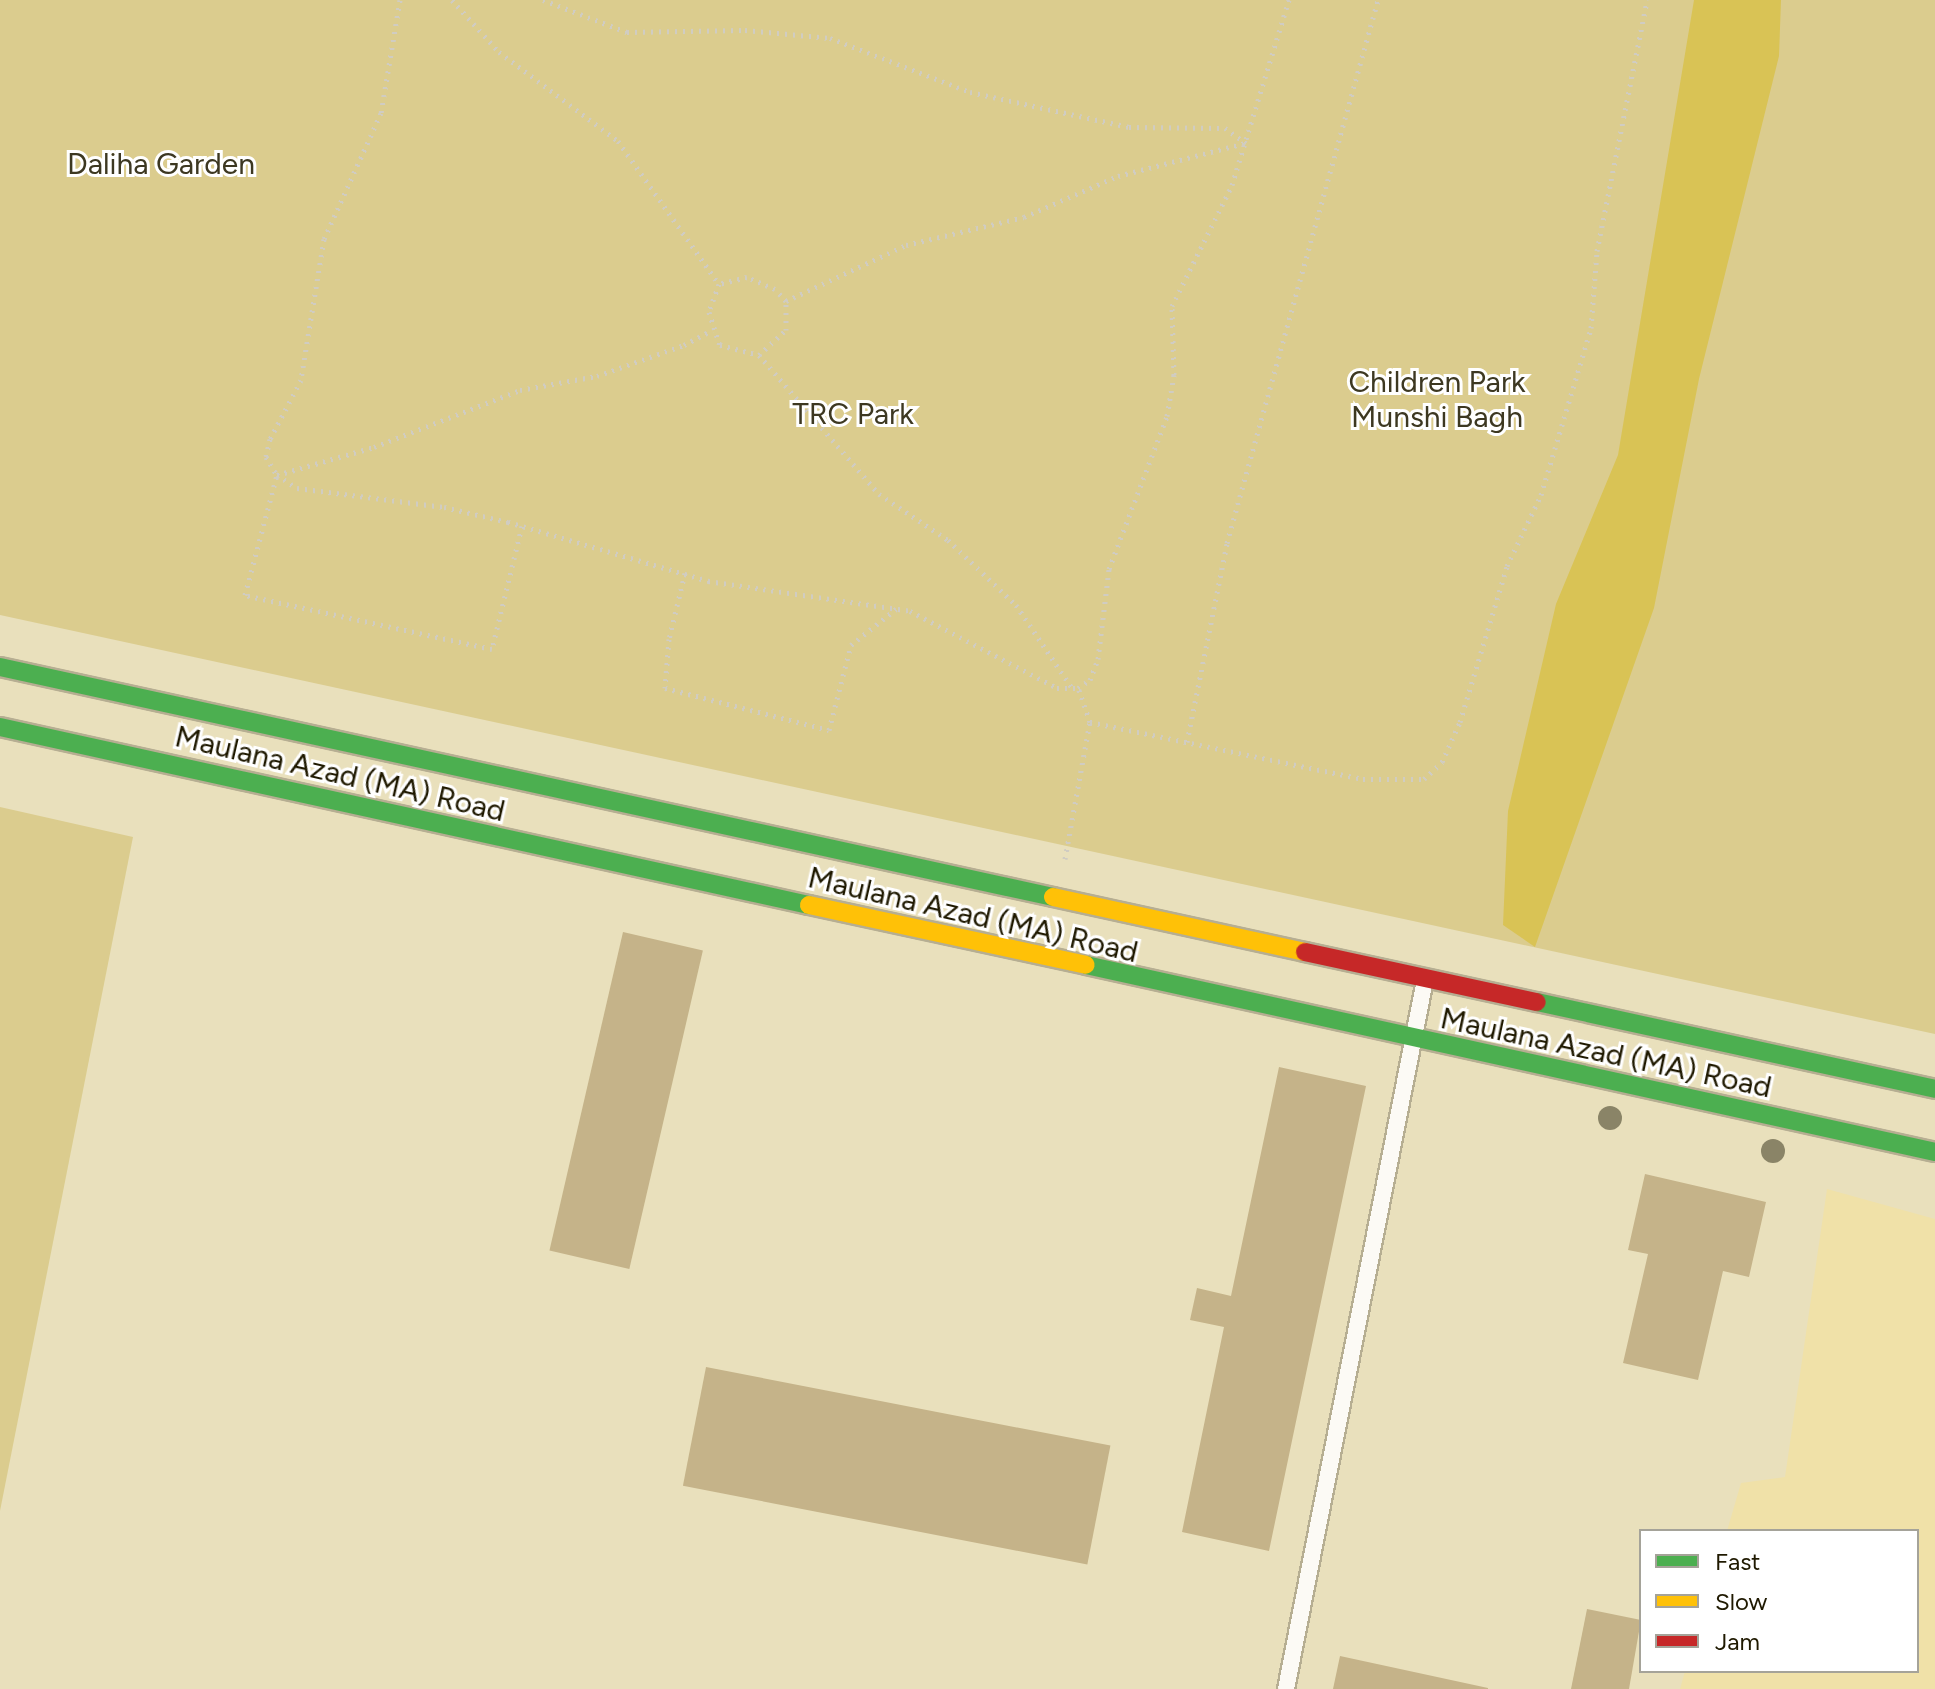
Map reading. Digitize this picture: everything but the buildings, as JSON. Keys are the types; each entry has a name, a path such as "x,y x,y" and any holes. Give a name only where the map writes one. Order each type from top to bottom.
{"main road":[{"name":"Maulana Azad (MA) Road","path":"0,667 1935,1089"},
{"name":"Maulana Azad (MA) Road","path":"0,727 1413,1041 1935,1152"}],"lane":[{"path":"1286,1689 1426,978"}],"path":[{"path":"400,0 381,113 324,239 301,380 270,439 266,457 277,475 297,488 444,507 685,573 896,608 1057,688 1075,688 1090,680 1098,659 1109,569 1167,416 1174,375 1172,306 1213,231 1247,143 1289,0"},
{"path":"452,0 499,52 618,141 719,284"},
{"path":"543,0 627,32 745,30 830,38 970,92 1129,127 1225,128 1247,143"},
{"path":"1187,742 1227,543 1378,0"},
{"path":"1090,722 1363,779 1424,779 1442,762 1460,722 1507,566 1541,495 1591,328 1600,236 1647,0"},
{"path":"786,301 906,245 1024,217 1118,176 1247,143"},
{"path":"719,284 747,277 775,289 786,301 786,330 759,355"},
{"path":"719,284 709,312 712,330 720,345 759,355 879,494 948,540 1016,605 1075,688 1090,722 1057,898"},
{"path":"277,475 374,447 520,390 558,387 610,372 712,330"},
{"path":"277,475 245,595 492,649 522,526"},
{"path":"685,573 669,639 665,688 829,730 851,645 896,608"}],"shaded area":[{"path":"1694,0 1781,0 1779,56 1699,379 1654,608 1535,947 1503,925 1508,811 1556,604 1618,455"},
{"path":"1827,1189 1935,1219 1935,1689 1680,1689 1684,1673 1919,1673 1919,1529 1728,1529 1741,1483 1785,1477"}],"green space":[{"path":"0,0 1935,0 1935,1034 0,615"},
{"path":"0,807 133,837 0,1511"}],"traffic: fast":[{"path":"0,667 1053,897"},
{"path":"0,727 809,905"},
{"path":"1086,965 1935,1152"},
{"path":"1537,1002 1935,1089"}],"traffic: slow":[{"path":"1053,897 1305,952"},
{"path":"809,905 1086,965"}],"traffic: jam":[{"path":"1305,952 1537,1002"}],"park label":[{"name":"Daliha Garden","path":"161,164"},
{"name":"Children Park Munshi Bagh","path":"1437,399"},
{"name":"TRC Park","path":"853,414"}]}
